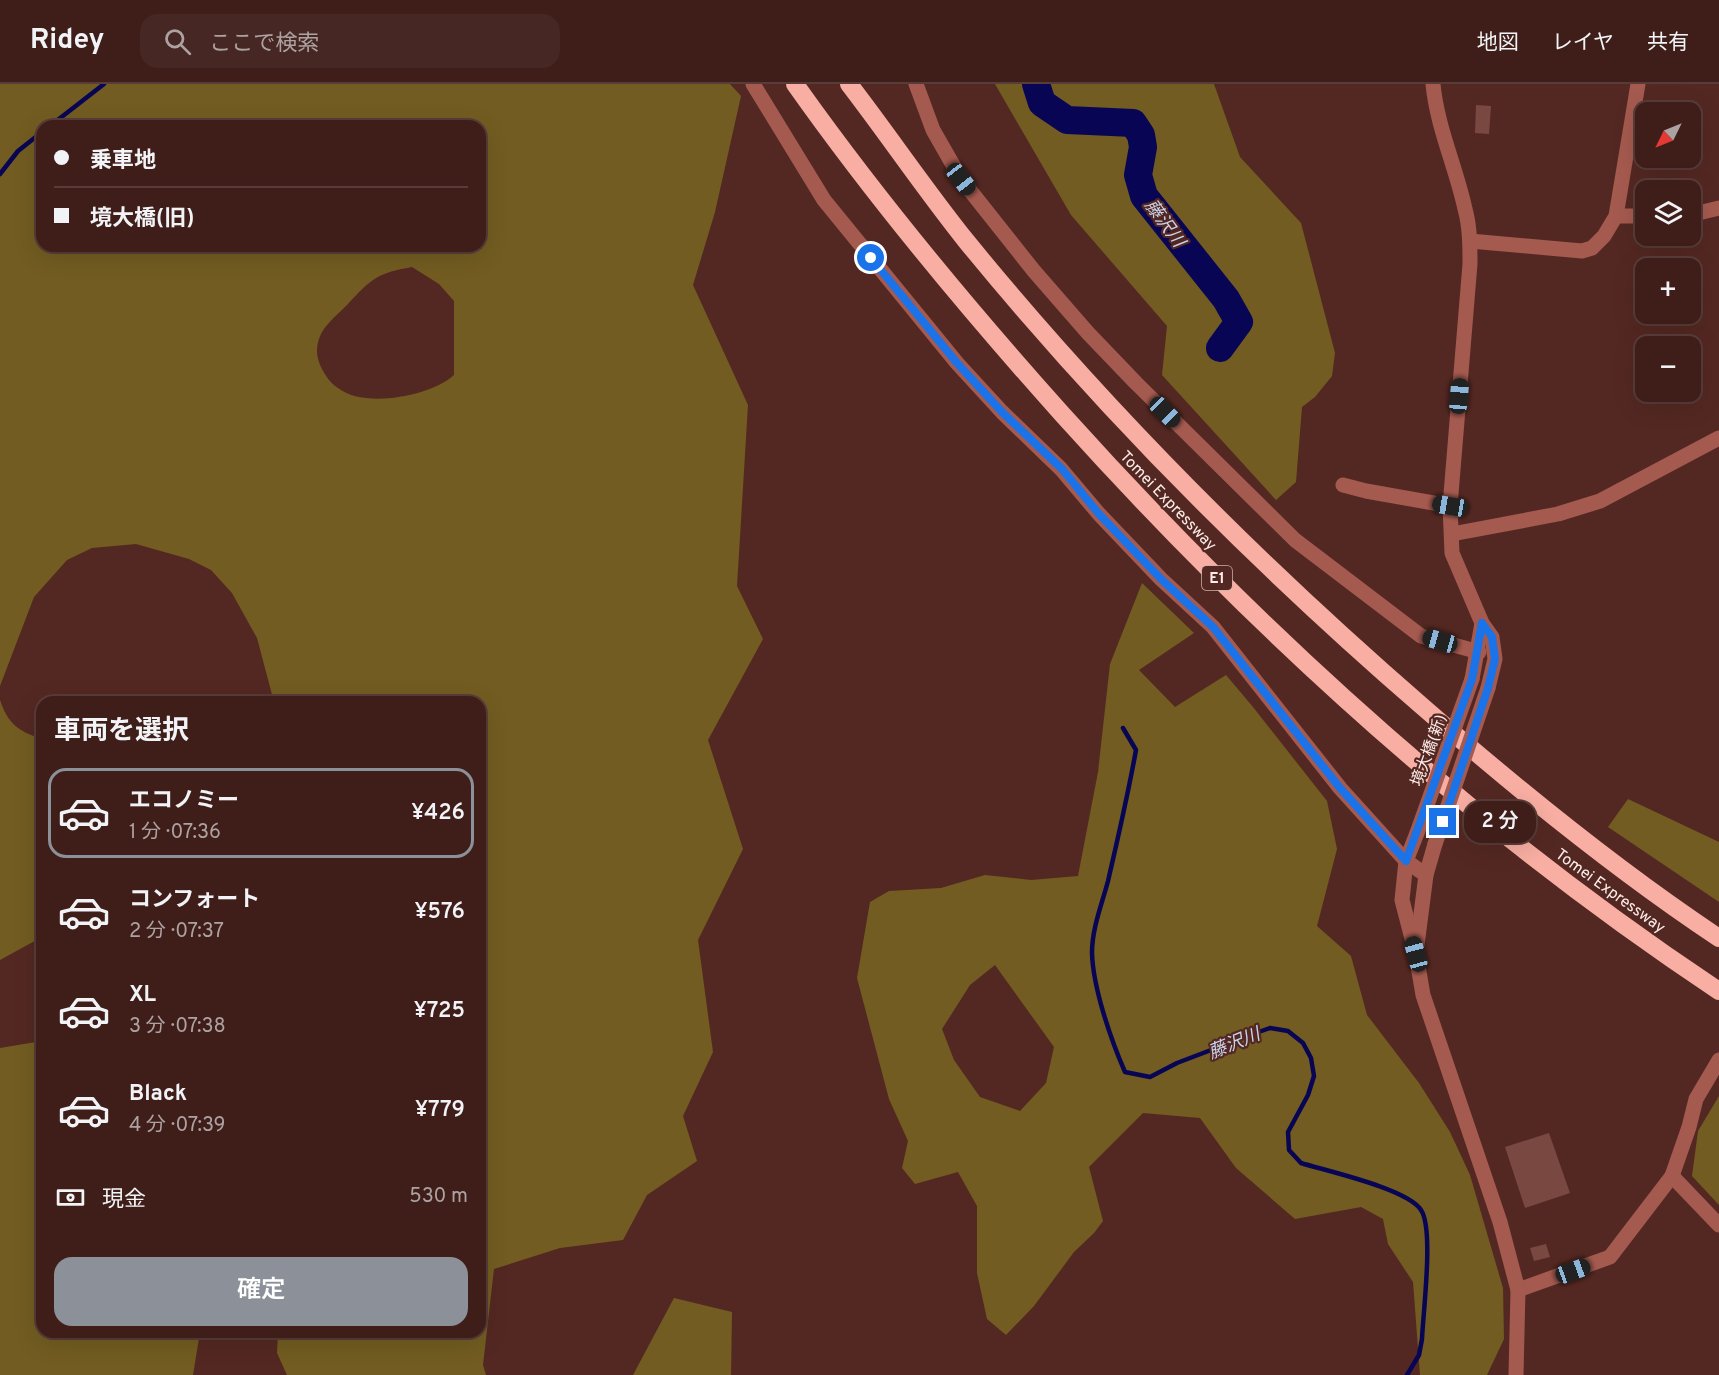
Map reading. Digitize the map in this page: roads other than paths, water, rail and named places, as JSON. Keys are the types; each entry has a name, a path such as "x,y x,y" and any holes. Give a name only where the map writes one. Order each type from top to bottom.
{"highway":[{"name":"Tomei Expressway","path":"795,84 903,228 1000,345 1121,479 1227,587 1303,661 1393,742 1488,822 1589,900 1719,991"},
{"name":"Tomei Expressway","path":"849,84 974,250 1098,394 1212,513 1359,652 1486,762 1598,851 1719,938"}],"street":[{"path":"753,84 824,200 957,363 1002,412 1062,469 1099,514 1161,579 1213,627 1340,788 1406,861 1426,874"},
{"path":"916,84 933,130 961,179 1042,280 1136,383 1295,540 1421,636 1479,652"},
{"path":"1433,84 1435,106 1466,210 1470,242 1450,506 1452,554 1482,623 1492,637 1495,659 1488,688 1426,874 1416,954 1423,995 1500,1222 1518,1290 1516,1375"},
{"path":"1470,242 1582,251 1592,248 1604,236 1616,216 1638,84"},
{"path":"1701,212 1719,208"},
{"path":"1616,216 1635,216"},
{"path":"1452,534 1558,514 1600,501 1719,438"},
{"path":"1343,485 1450,506"},
{"name":"境大橋(新)","path":"1416,954 1402,900 1406,861 1472,679 1479,652 1482,623"},
{"path":"1518,1290 1610,1257 1672,1176 1696,1099 1719,1060"},
{"path":"1672,1176 1719,1225"}],"waterway":[{"path":"58,120 104,84"},
{"name":"藤沢川","path":"1036,84 1042,103 1067,120 1133,123 1141,135 1143,147 1138,175 1144,196 1226,299 1239,322 1220,348"},
{"path":"0,174 18,151 36,137"},
{"name":"藤沢川","path":"1123,728 1136,750 1112,865 1095,925 1092,953 1104,1014 1125,1072 1150,1077 1177,1063 1270,1028 1288,1031 1303,1043 1311,1058 1314,1076 1308,1095 1288,1132 1289,1150 1301,1163 1366,1182 1400,1195 1413,1202 1421,1210 1425,1220 1426,1292 1422,1339 1419,1355 1407,1375"}]}
